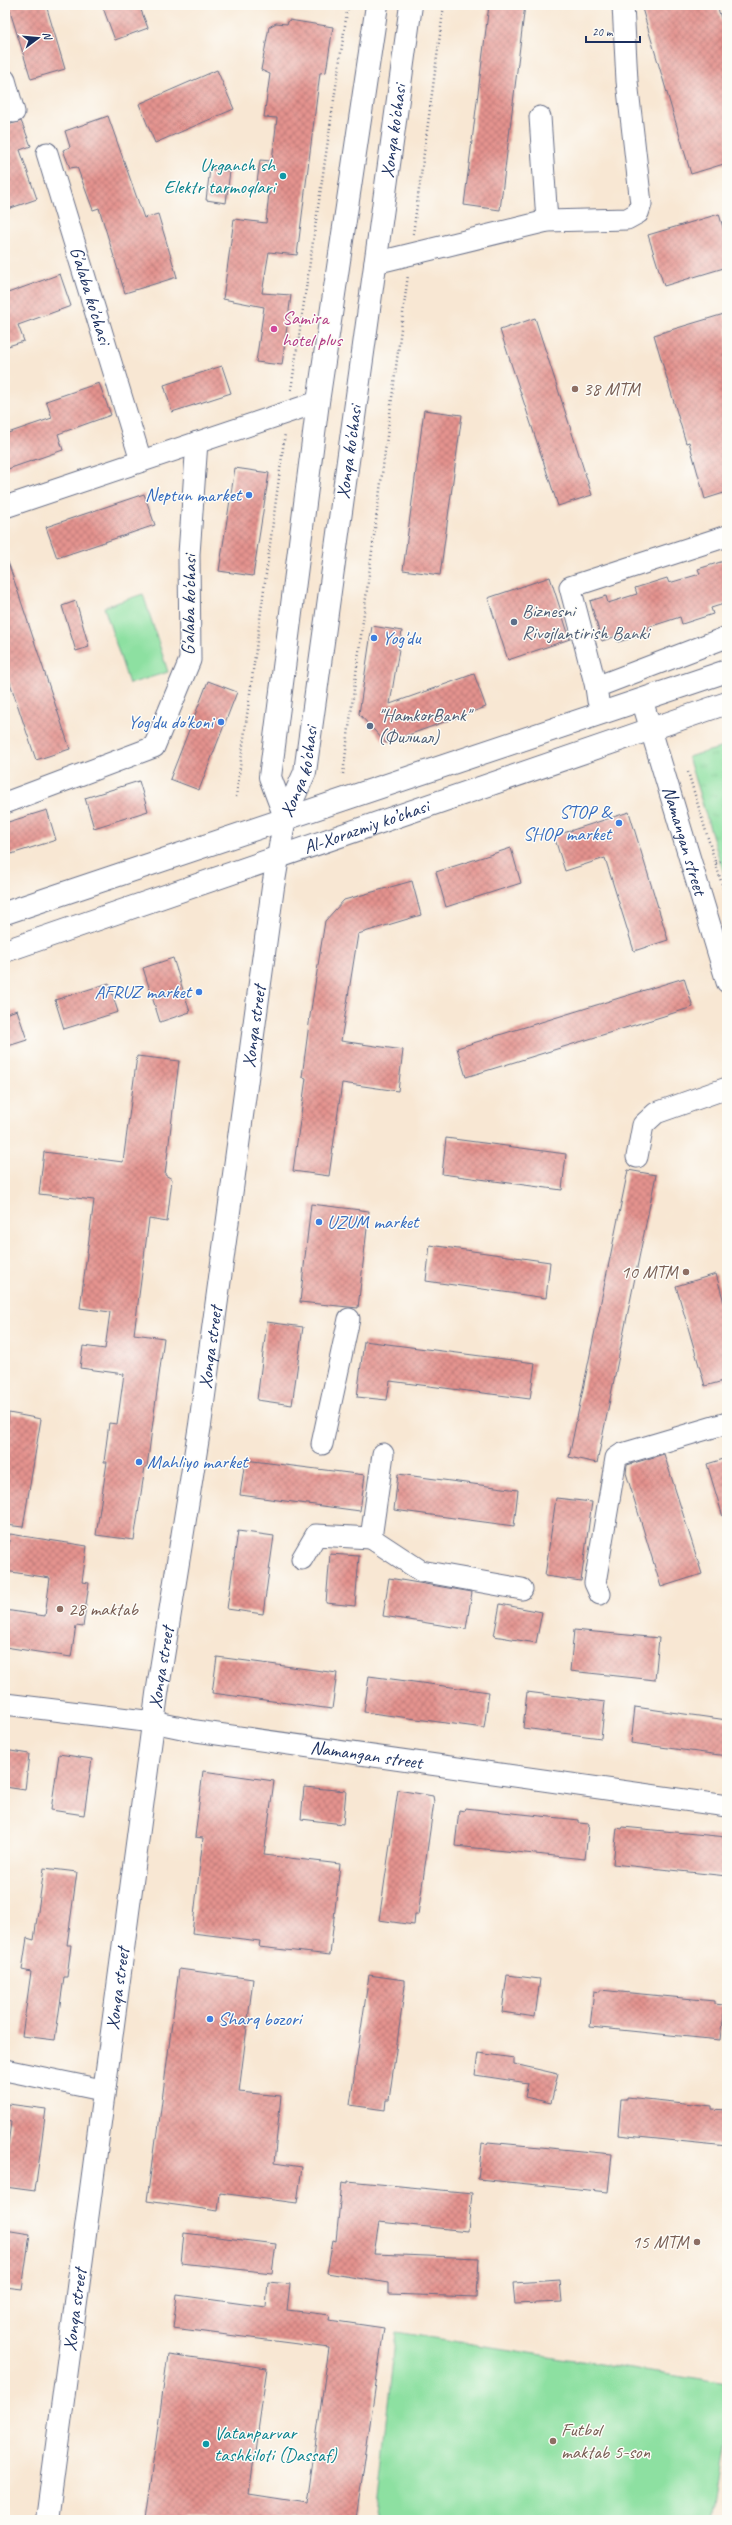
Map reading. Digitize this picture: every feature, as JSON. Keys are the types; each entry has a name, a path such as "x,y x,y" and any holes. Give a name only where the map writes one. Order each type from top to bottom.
{"main road":[{"name":"Xonqa ko'chasi","path":"285,817 270,777 318,402 377,5"},
{"name":"Xonqa ko'chasi","path":"285,817 306,772 411,5"},
{"name":"Al-Xorazmiy ko’chasi","path":"5,912 285,817 727,671"},
{"name":"Al-Xorazmiy ko’chasi","path":"5,951 727,703"},
{"name":"Xonqa street","path":"47,2520 102,2090 153,1722 200,1425 278,857 285,817"}],"street":[{"path":"375,263 547,221 627,219 638,213 640,204 627,81 623,5"},
{"path":"5,80 14,112"},
{"path":"540,117 547,221"},
{"name":"G'alaba ko'chasi","path":"47,153 141,461"},
{"path":"5,507 318,402"},
{"name":"G'alaba ko'chasi","path":"5,803 154,746 190,660 189,554 197,442"},
{"path":"601,713 596,687 570,587 727,536"},
{"path":"596,687 727,637"},
{"name":"Namangan street","path":"642,700 727,982"},
{"path":"637,1157 644,1125 656,1113 727,1088"},
{"path":"322,1444 349,1319"},
{"path":"600,1594 595,1582 616,1458 622,1454 727,1423"},
{"path":"371,1538 383,1454"},
{"path":"302,1558 316,1535 371,1538 420,1571 522,1589"},
{"name":"Namangan street","path":"5,1704 153,1722 196,1731 727,1806"},
{"path":"5,2070 102,2090"}],"path":[{"path":"343,774 444,5"},
{"path":"688,772 727,901"},
{"path":"716,863 727,860"}],"green space":[{"path":"143,594 168,672 129,684 104,607"},
{"path":"727,746 727,884 688,757"},
{"name":"Futbol maktab 5-son","path":"396,2332 727,2384 727,2433 714,2520 375,2520"}],"building":[{"path":"8,5 46,5 65,69 31,79"},
{"path":"102,5 139,5 148,28 115,40"},
{"path":"489,5 525,5 500,210 464,205"},
{"path":"641,5 717,5 727,39 727,163 691,174"},
{"path":"289,20 333,27 326,72 320,73 297,255 269,252 262,293 291,295 282,365 256,362 264,307 223,299 234,219 266,223 269,192 256,190 260,160 272,161 277,118 264,117 270,74 261,70 269,27 276,23 287,24"},
{"path":"217,70 234,109 155,143 139,104"},
{"path":"108,116 144,218 158,214 177,277 125,293 99,208 93,210 77,167 70,168 63,150 70,147 65,131"},
{"path":"5,120 11,124 21,121 24,128 31,146 20,150 37,199 5,210"},
{"path":"210,169 230,171 226,203 206,200"},
{"path":"719,214 727,241 727,267 664,286 648,235"},
{"path":"60,274 71,306 18,325 24,341 5,347 5,294"},
{"path":"724,314 727,325 727,492 705,499 689,442 686,443 654,335"},
{"path":"535,318 592,495 558,506 500,330"},
{"path":"222,366 231,393 172,412 164,385"},
{"path":"99,383 111,415 58,434 63,450 5,470 5,434 52,418 46,401"},
{"path":"424,410 462,415 440,575 403,570"},
{"path":"235,468 269,473 253,576 219,571"},
{"path":"144,494 155,525 57,558 46,527"},
{"path":"727,560 727,603 711,608 713,614 682,624 680,617 649,627 650,633 618,642 617,636 602,641 590,601 606,596 608,603 637,594 635,588 667,578 669,583 700,574 698,569"},
{"path":"5,562 8,562 70,749 36,760 5,668"},
{"path":"550,577 570,639 508,660 488,598"},
{"path":"76,601 89,647 76,651 62,606"},
{"path":"372,626 402,631 390,704 474,674 486,707 386,743 359,714"},
{"path":"208,681 237,692 199,790 170,779"},
{"path":"139,781 148,811 94,828 85,798"},
{"path":"47,810 56,840 5,856 5,823"},
{"path":"629,812 668,940 634,951 605,858 565,871 554,836"},
{"path":"511,848 521,883 446,907 436,872"},
{"path":"412,881 421,915 358,934 341,1041 403,1050 398,1091 342,1083 329,1176 293,1171 306,1078 302,1077 325,921 344,900"},
{"path":"173,958 190,1012 160,1022 143,968"},
{"path":"684,978 693,1007 466,1077 457,1048"},
{"path":"109,983 118,1012 64,1029 55,1000"},
{"path":"17,1010 27,1040 5,1047 5,1014"},
{"path":"137,1056 179,1061 165,1175 172,1179 167,1222 149,1219 134,1334 164,1338 147,1467 145,1467 134,1540 96,1535 107,1462 104,1462 109,1423 117,1424 124,1374 80,1368 83,1346 105,1349 110,1312 80,1308 94,1200 39,1194 44,1152 123,1162"},
{"path":"446,1138 566,1154 562,1190 442,1174"},
{"path":"628,1170 656,1175 597,1463 569,1457"},
{"path":"311,1204 369,1211 358,1308 300,1302"},
{"path":"430,1245 550,1262 546,1298 426,1281"},
{"path":"716,1274 727,1313 727,1380 705,1386 676,1286"},
{"path":"267,1322 303,1327 292,1405 257,1400"},
{"path":"364,1341 535,1363 530,1399 390,1381 387,1400 357,1397"},
{"path":"9,1413 41,1419 23,1527 5,1525 5,1442"},
{"path":"664,1454 702,1574 661,1587 626,1473 627,1465"},
{"path":"727,1458 727,1517 723,1517 707,1464"},
{"path":"245,1460 365,1475 360,1511 240,1495"},
{"path":"398,1474 518,1490 514,1526 394,1510"},
{"path":"556,1498 592,1502 581,1581 545,1576"},
{"path":"238,1531 274,1536 263,1614 227,1609"},
{"path":"10,1534 87,1546 82,1582 89,1583 83,1627 76,1626 71,1657 5,1647 5,1610 45,1616 50,1578 5,1571"},
{"path":"330,1554 359,1556 355,1606 326,1603"},
{"path":"389,1578 472,1592 466,1629 383,1616"},
{"path":"500,1604 542,1612 536,1643 494,1636"},
{"path":"574,1630 659,1638 655,1680 570,1671"},
{"path":"217,1657 337,1673 332,1709 212,1693"},
{"path":"369,1676 489,1692 484,1728 364,1712"},
{"path":"527,1692 605,1702 601,1738 523,1728"},
{"path":"635,1707 727,1720 727,1756 631,1743"},
{"path":"5,1750 29,1754 25,1790 5,1787"},
{"path":"59,1754 92,1759 84,1815 51,1810"},
{"path":"203,1771 274,1781 264,1855 340,1864 330,1955 259,1947 260,1941 192,1933 203,1838 195,1837"},
{"path":"304,1787 346,1791 343,1824 301,1819"},
{"path":"398,1790 433,1796 434,1802 418,1915 415,1915 414,1925 379,1920"},
{"path":"465,1808 579,1820 579,1823 589,1824 585,1859 455,1846 459,1810 464,1811"},
{"path":"623,1827 727,1837 727,1876 613,1864 617,1828 622,1829"},
{"path":"44,1868 77,1872 67,1945 71,1945 67,1977 64,1977 55,2040 22,2036 31,1972 22,1970 27,1938 34,1940"},
{"path":"179,1969 253,1979 239,2092 281,2096 274,2163 302,2167 297,2203 220,2193 218,2211 147,2201 155,2139 157,2139"},
{"path":"369,1975 404,1980 405,1986 389,2100 386,2100 385,2110 350,2105"},
{"path":"507,1975 540,1979 535,2017 502,2012"},
{"path":"600,1990 714,2001 714,2004 724,2005 720,2040 590,2027 594,1991 600,1992"},
{"path":"478,2053 514,2058 514,2064 558,2074 551,2103 525,2097 528,2083 475,2075"},
{"path":"627,2097 712,2106 712,2109 727,2110 727,2146 618,2135 621,2099 627,2099"},
{"path":"8,2104 46,2109 35,2191 5,2187 5,2168 11,2122 6,2121"},
{"path":"488,2142 612,2154 608,2192 478,2179 482,2143 487,2144"},
{"path":"348,2181 472,2193 468,2231 379,2222 374,2254 479,2258 477,2297 388,2294 388,2283 327,2273 333,2240 336,2241 342,2182 348,2183"},
{"path":"5,2230 30,2234 22,2289 5,2287"},
{"path":"184,2233 276,2244 272,2273 181,2263"},
{"path":"560,2280 562,2302 515,2304 513,2283"},
{"path":"268,2282 290,2284 287,2310 330,2315 329,2320 384,2328 356,2520 145,2520 168,2354 267,2368 249,2494 307,2503 329,2348 173,2328 177,2295 266,2307"}],"place":[{"name":"Urganch sh Elektr tarmoqlari","path":"283,176"},
{"name":"Samira hotel plus","path":"274,329"},
{"name":"38 MTM","path":"575,389"},
{"name":"Neptun market","path":"249,495"},
{"name":"Biznesni Rivojlantirish Banki","path":"514,622"},
{"name":"Yog'du","path":"374,638"},
{"name":"Yog'du do'koni","path":"221,722"},
{"name":"\"HamkorBank\" (Филиал)","path":"370,726"},
{"name":"STOP & SHOP market","path":"619,823"},
{"name":"AFRUZ market","path":"199,992"},
{"name":"UZUM market","path":"319,1222"},
{"name":"10 MTM","path":"686,1272"},
{"name":"Mahliyo market","path":"139,1462"},
{"name":"28 maktab","path":"60,1609"},
{"name":"Sharq bozori","path":"210,2019"},
{"name":"15 MTM","path":"697,2242"},
{"name":"Futbol maktab 5-son","path":"553,2441"},
{"name":"Vatanparvar tashkiloti (Dassaf)","path":"206,2444"}]}
